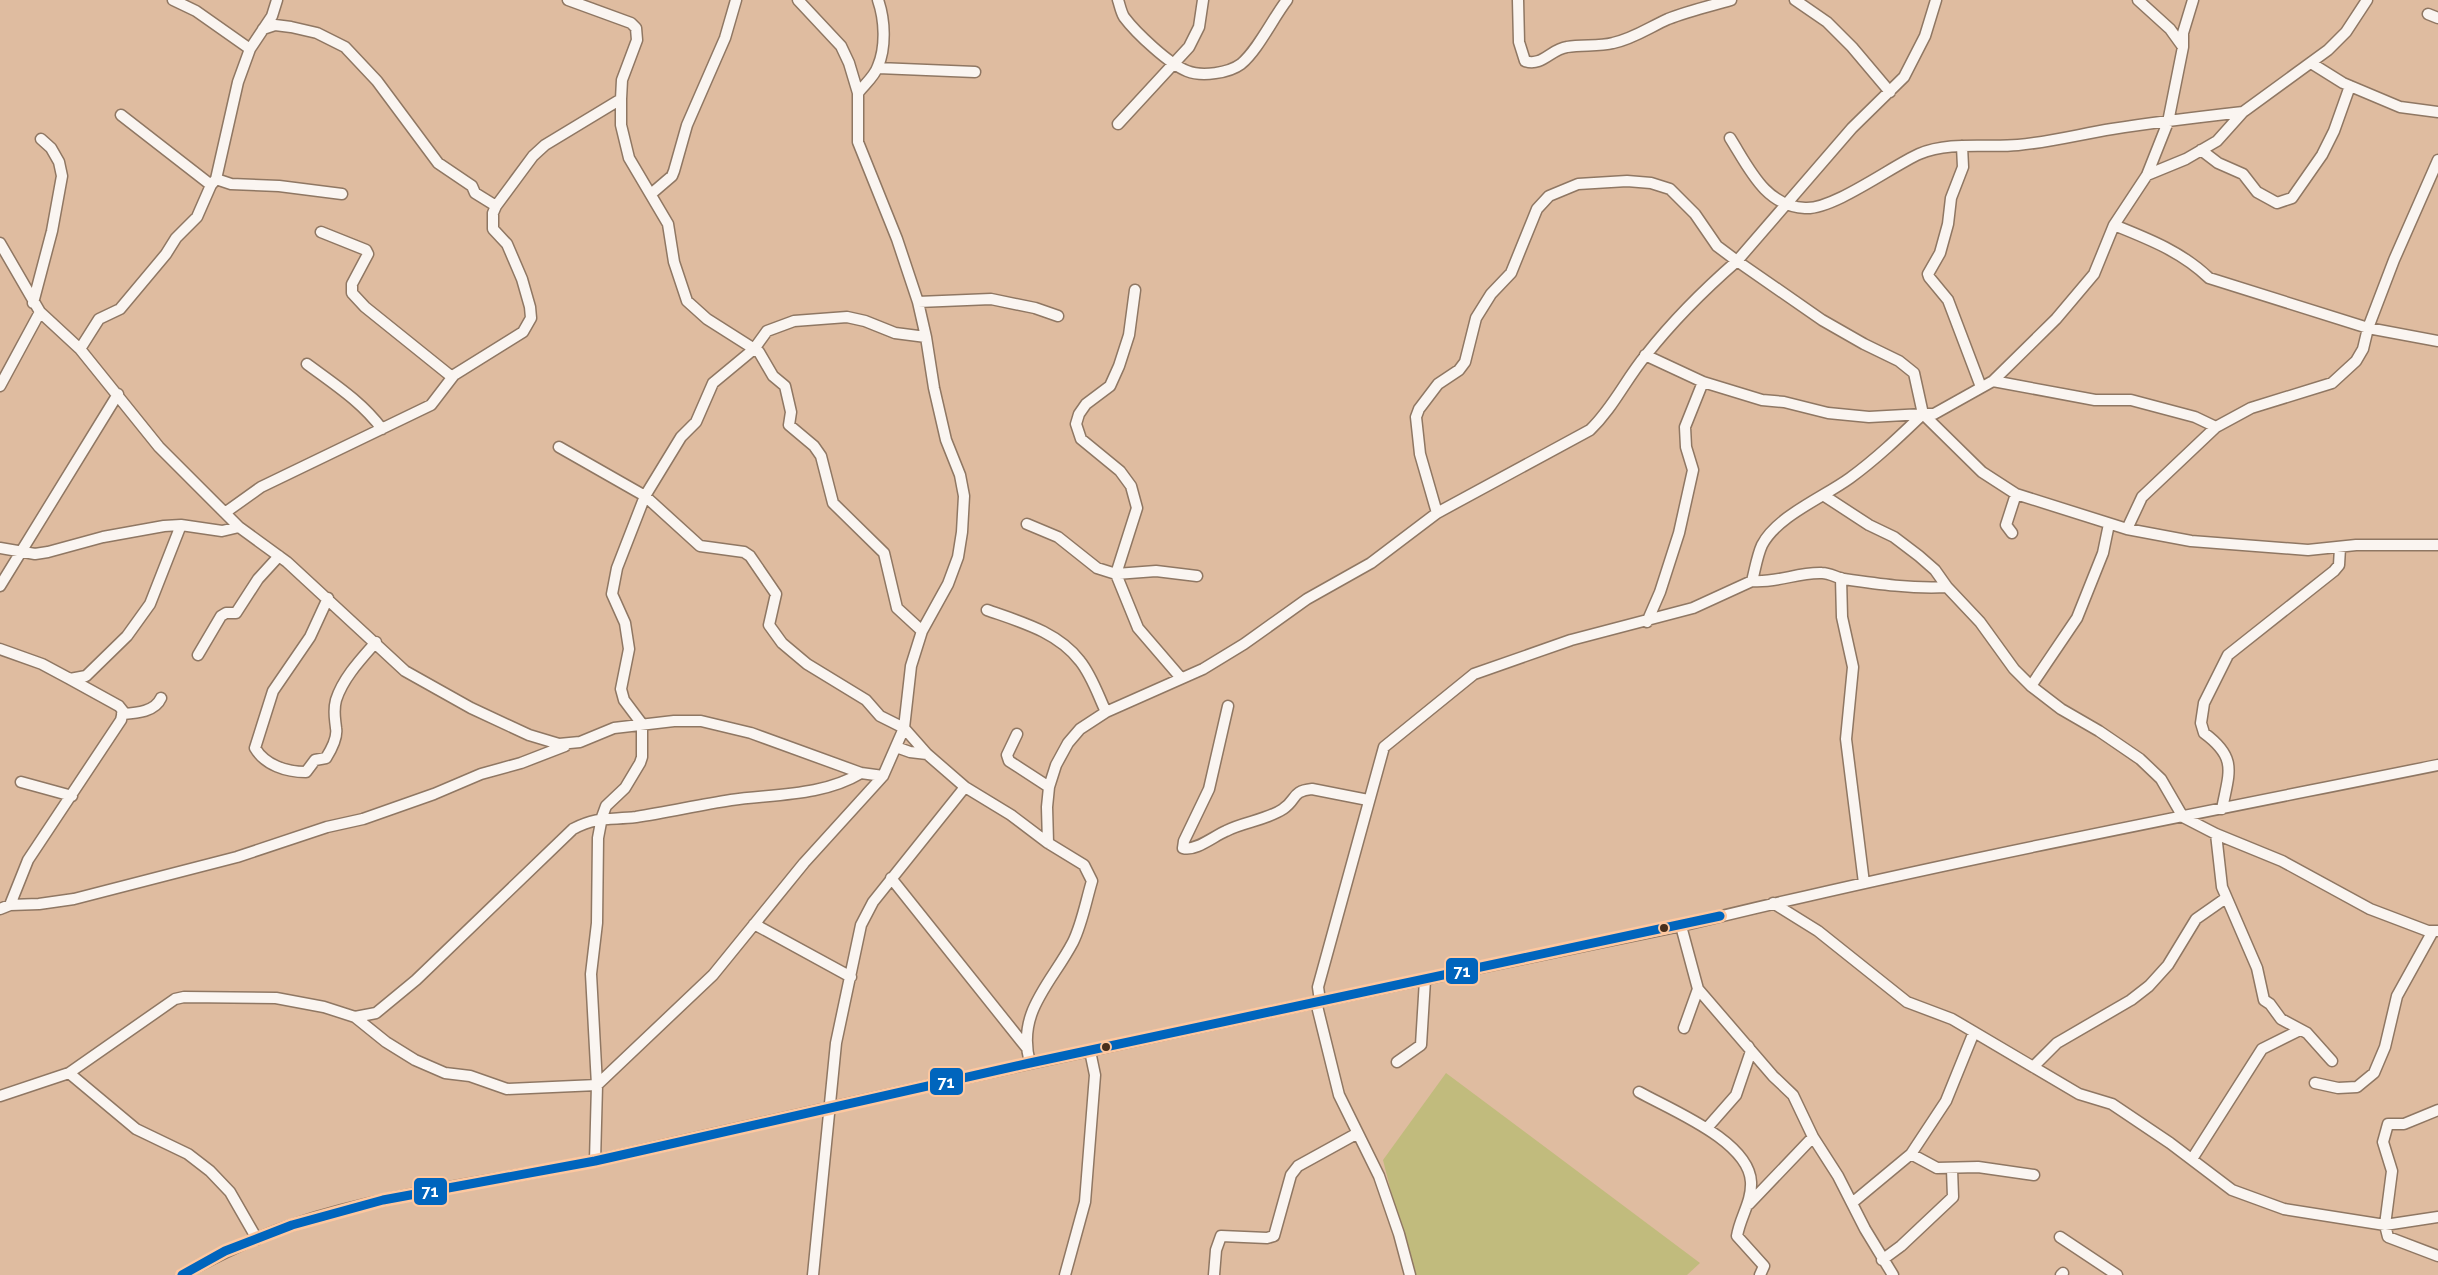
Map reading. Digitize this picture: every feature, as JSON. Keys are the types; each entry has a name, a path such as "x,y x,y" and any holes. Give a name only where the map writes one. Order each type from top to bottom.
{"street":[{"path":"173,0 195,11 250,49"},
{"path":"80,349 99,318 120,309 166,254 176,238 197,217 214,182 237,82 250,49 272,16 277,0"},
{"path":"568,0 631,23 636,28 637,40 622,80 621,124 629,158 668,224 674,262 687,301 707,319 754,349 768,363 773,376 785,386 791,412 789,425 814,446 821,456 833,503 884,553 897,609 922,631"},
{"path":"651,194 674,171 687,125 725,38 736,0"},
{"path":"0,1096 69,1073 175,999 184,997 276,998 324,1007 354,1017 386,1042 415,1060 445,1074 470,1076 507,1089 597,1085 713,975 804,863 883,776 903,728 911,666 922,631 948,584 958,557 964,496 960,475 946,440 918,302 897,239 858,142 858,93 849,63 841,46 798,0"},
{"path":"858,93 878,68 882,51 883,25 878,0"},
{"path":"1118,0 1123,15 1133,28 1174,63 1189,72 1228,71 1242,63 1270,27 1287,0"},
{"path":"1118,124 1189,47 1199,27 1203,0"},
{"path":"1518,0 1520,53 1529,63 1540,61 1566,46 1613,43 1640,34 1669,19 1731,0"},
{"path":"1795,0 1827,22 1852,46 1890,92"},
{"path":"1048,843 1049,787 1056,765 1068,743 1080,729 1106,712 1203,669 1244,644 1306,599 1371,563 1437,513 1590,430 1604,417 1645,355 1737,261 1852,128 1904,77 1925,36 1936,0"},
{"path":"2138,0 2170,29 2183,47"},
{"path":"1645,355 1703,381 1762,400 1784,402 1828,412 1879,417 1934,414 1993,381 2056,320 2094,274 2114,225 2147,175 2168,122 2183,47 2183,33 2193,0"},
{"path":"2147,175 2186,159 2217,141 2243,112 2328,51 2346,32 2367,0"},
{"path":"263,29 275,25 291,27 317,33 345,46 377,81 438,163 496,206"},
{"path":"2311,63 2349,86 2400,107 2438,112"},
{"path":"878,68 975,72"},
{"path":"2201,150 2218,163 2243,174 2257,192 2277,203 2292,198 2322,155 2334,131 2349,86"},
{"path":"225,512 261,487 431,405 452,377 523,332 531,318 530,307 522,279 507,244 493,229 493,213 533,156 545,145 621,99"},
{"path":"1730,138 1754,176 1773,199 1787,205 1808,208 1825,204 1857,189 1919,154 1962,146 2018,145 2145,124 2243,112"},
{"path":"121,115 214,182 279,186 342,194"},
{"path":"0,386 37,307 62,176 60,162 41,138"},
{"path":"1962,146 1963,167 1951,198 1948,224 1940,253 1928,274 1948,300 1981,387"},
{"path":"2127,529 2142,497 2216,427 2259,405 2332,383 2361,355 2368,328 2394,261 2438,160"},
{"path":"1437,513 1420,454 1416,417 1419,409 1438,384 1459,370 1465,362 1476,318 1491,294 1510,273 1538,209 1549,196 1578,184 1600,181 1652,183 1671,189 1695,214 1717,246 1822,320 1914,372 1923,414 1982,472 2016,494 2127,529 2191,541 2317,550 2356,545 2438,545"},
{"path":"2114,225 2163,246 2193,263 2209,278 2368,328 2438,342"},
{"path":"321,232 366,250 368,254 352,284 352,293 365,307 452,377"},
{"path":"0,243 37,307 80,349 159,447 239,527 279,556 328,598 376,642 389,658 405,671 471,708 529,735 559,744 580,742"},
{"path":"1135,290 1129,335 1119,366 1110,386 1086,404 1076,424 1082,439 1120,471 1131,486 1137,508 1116,574 1138,628 1181,678"},
{"path":"918,302 991,299 1035,308 1058,316"},
{"path":"595,1161 597,1085 591,974 597,923 598,838 606,806 625,788 640,763 642,724 624,700 621,689 629,648 625,624 612,594 617,568 645,496 681,437 696,422 713,383 754,349 767,331 794,321 847,317 865,321 895,333 926,337"},
{"path":"308,364 343,390 371,415 382,429"},
{"path":"1647,622 1660,592 1678,533 1693,470 1686,447 1685,427 1703,381"},
{"path":"1993,381 2095,400 2131,400 2195,417 2216,427"},
{"path":"0,586 118,394"},
{"path":"1752,581 1762,545 1776,529 1805,504 1850,478 1888,448 1923,414"},
{"path":"559,447 645,496 700,546 744,552 750,555 776,594 768,625 782,643 807,664 866,700 880,716 903,728 927,754 965,787 1084,865 1092,881 1074,939 1060,965 1037,998 1029,1022 1026,1047 1030,1063"},
{"path":"2012,533 2006,525 2016,494"},
{"path":"1823,495 1869,525 1894,537 1935,570 1947,587 1980,622 2014,669 2031,686 2061,709 2140,759 2161,778 2183,817 2216,834 2282,861 2396,921 2435,931 2397,996 2385,1047 2374,1073 2357,1087 2338,1088 2315,1083"},
{"path":"1028,524 1058,537 1097,567 1116,574 1156,571 1197,576"},
{"path":"2031,686 2077,618 2103,553 2109,524"},
{"path":"0,548 35,554 103,537 164,526 181,525 222,531 239,527"},
{"path":"70,679 86,676 127,636 150,604 181,525"},
{"path":"2222,809 2230,773 2223,749 2204,733 2203,709 2208,693 2228,655 2334,571 2339,565 2340,548"},
{"path":"198,655 221,616 226,613 236,613 258,579 279,556"},
{"path":"1410,1275 1379,1176 1356,1134 1339,1095 1318,1002 1318,987 1384,747 1474,674 1571,640 1647,622 1693,608 1752,581 1770,582 1812,573 1825,573 1841,578 1911,587 1947,587"},
{"path":"1841,578 1842,617 1853,667 1846,739 1864,883"},
{"path":"328,598 310,638 273,691 267,705 255,748 262,759 296,772 306,772 315,760 326,758 336,738 337,729 333,714 336,701 354,668 376,642"},
{"path":"987,610 1033,626 1058,639 1083,665 1106,712"},
{"path":"0,649 42,664 119,706 123,711 121,720 28,861 5,907"},
{"path":"122,714 145,711 159,704 161,698"},
{"path":"1228,706 1209,789 1183,848 1192,849 1228,830 1285,809 1296,792 1303,789 1368,800"},
{"path":"5,907 74,899 237,857 327,827 363,819 434,794 481,774 521,763 614,728 674,721 719,724 789,745 861,773 883,776"},
{"path":"1017,734 1007,755 1009,761 1049,787"},
{"path":"896,747 927,754"},
{"path":"182,1275 225,1251 292,1225 384,1200 595,1161 1030,1063 1682,926 1864,883 2438,765"},
{"path":"354,1017 376,1013 445,953 573,829 602,818 635,817 730,801 810,791 845,782 861,773"},
{"path":"21,782 72,796"},
{"path":"813,1275 836,1043 861,925 891,878 965,787"},
{"path":"2216,834 2222,887 2257,968 2264,1000 2270,1004 2281,1019 2307,1033 2332,1061"},
{"path":"891,878 1026,1047"},
{"path":"2033,1067 2057,1043 2131,1000 2149,986 2168,965 2196,919 2226,898"},
{"path":"1773,903 1818,931 1907,1002 1952,1019 2079,1094 2112,1104 2192,1159 2232,1190 2284,1209 2385,1225 2438,1217"},
{"path":"754,924 851,977"},
{"path":"1682,926 1698,989 1747,1043 1773,1076 1793,1095 1813,1137 1882,1260 1893,1275"},
{"path":"1397,1062 1416,1050 1423,1040 1425,980"},
{"path":"1684,1028 1698,989"},
{"path":"2192,1159 2262,1049 2300,1030"},
{"path":"1852,1203 1911,1154 1946,1101 1974,1032"},
{"path":"1707,1128 1736,1095 1751,1051 1747,1043"},
{"path":"1065,1275 1085,1202 1095,1076 1090,1051"},
{"path":"69,1073 136,1129 188,1154 210,1171 231,1191 257,1239"},
{"path":"1640,1092 1707,1128 1730,1147 1749,1171 1751,1181 1748,1204 1737,1236 1764,1266 1760,1275"},
{"path":"2438,1110 2404,1124 2388,1124 2383,1142 2392,1172 2385,1225 2388,1237 2438,1257"},
{"path":"1214,1275 1216,1250 1221,1236 1267,1238 1274,1236 1291,1175 1298,1166 1356,1134"},
{"path":"1748,1204 1813,1137"},
{"path":"1911,1154 1934,1167 1952,1169 1978,1167 2034,1175"},
{"path":"1882,1260 1901,1246 1953,1197 1952,1169"},
{"path":"2060,1237 2117,1275"}],"shaded area":[{"path":"1446,1073 1700,1263 1687,1275 1412,1275 1383,1160"}],"transit line":[{"name":"71","path":"182,1275 225,1251 292,1225 383,1200 595,1161 1030,1063 1720,916"}]}
